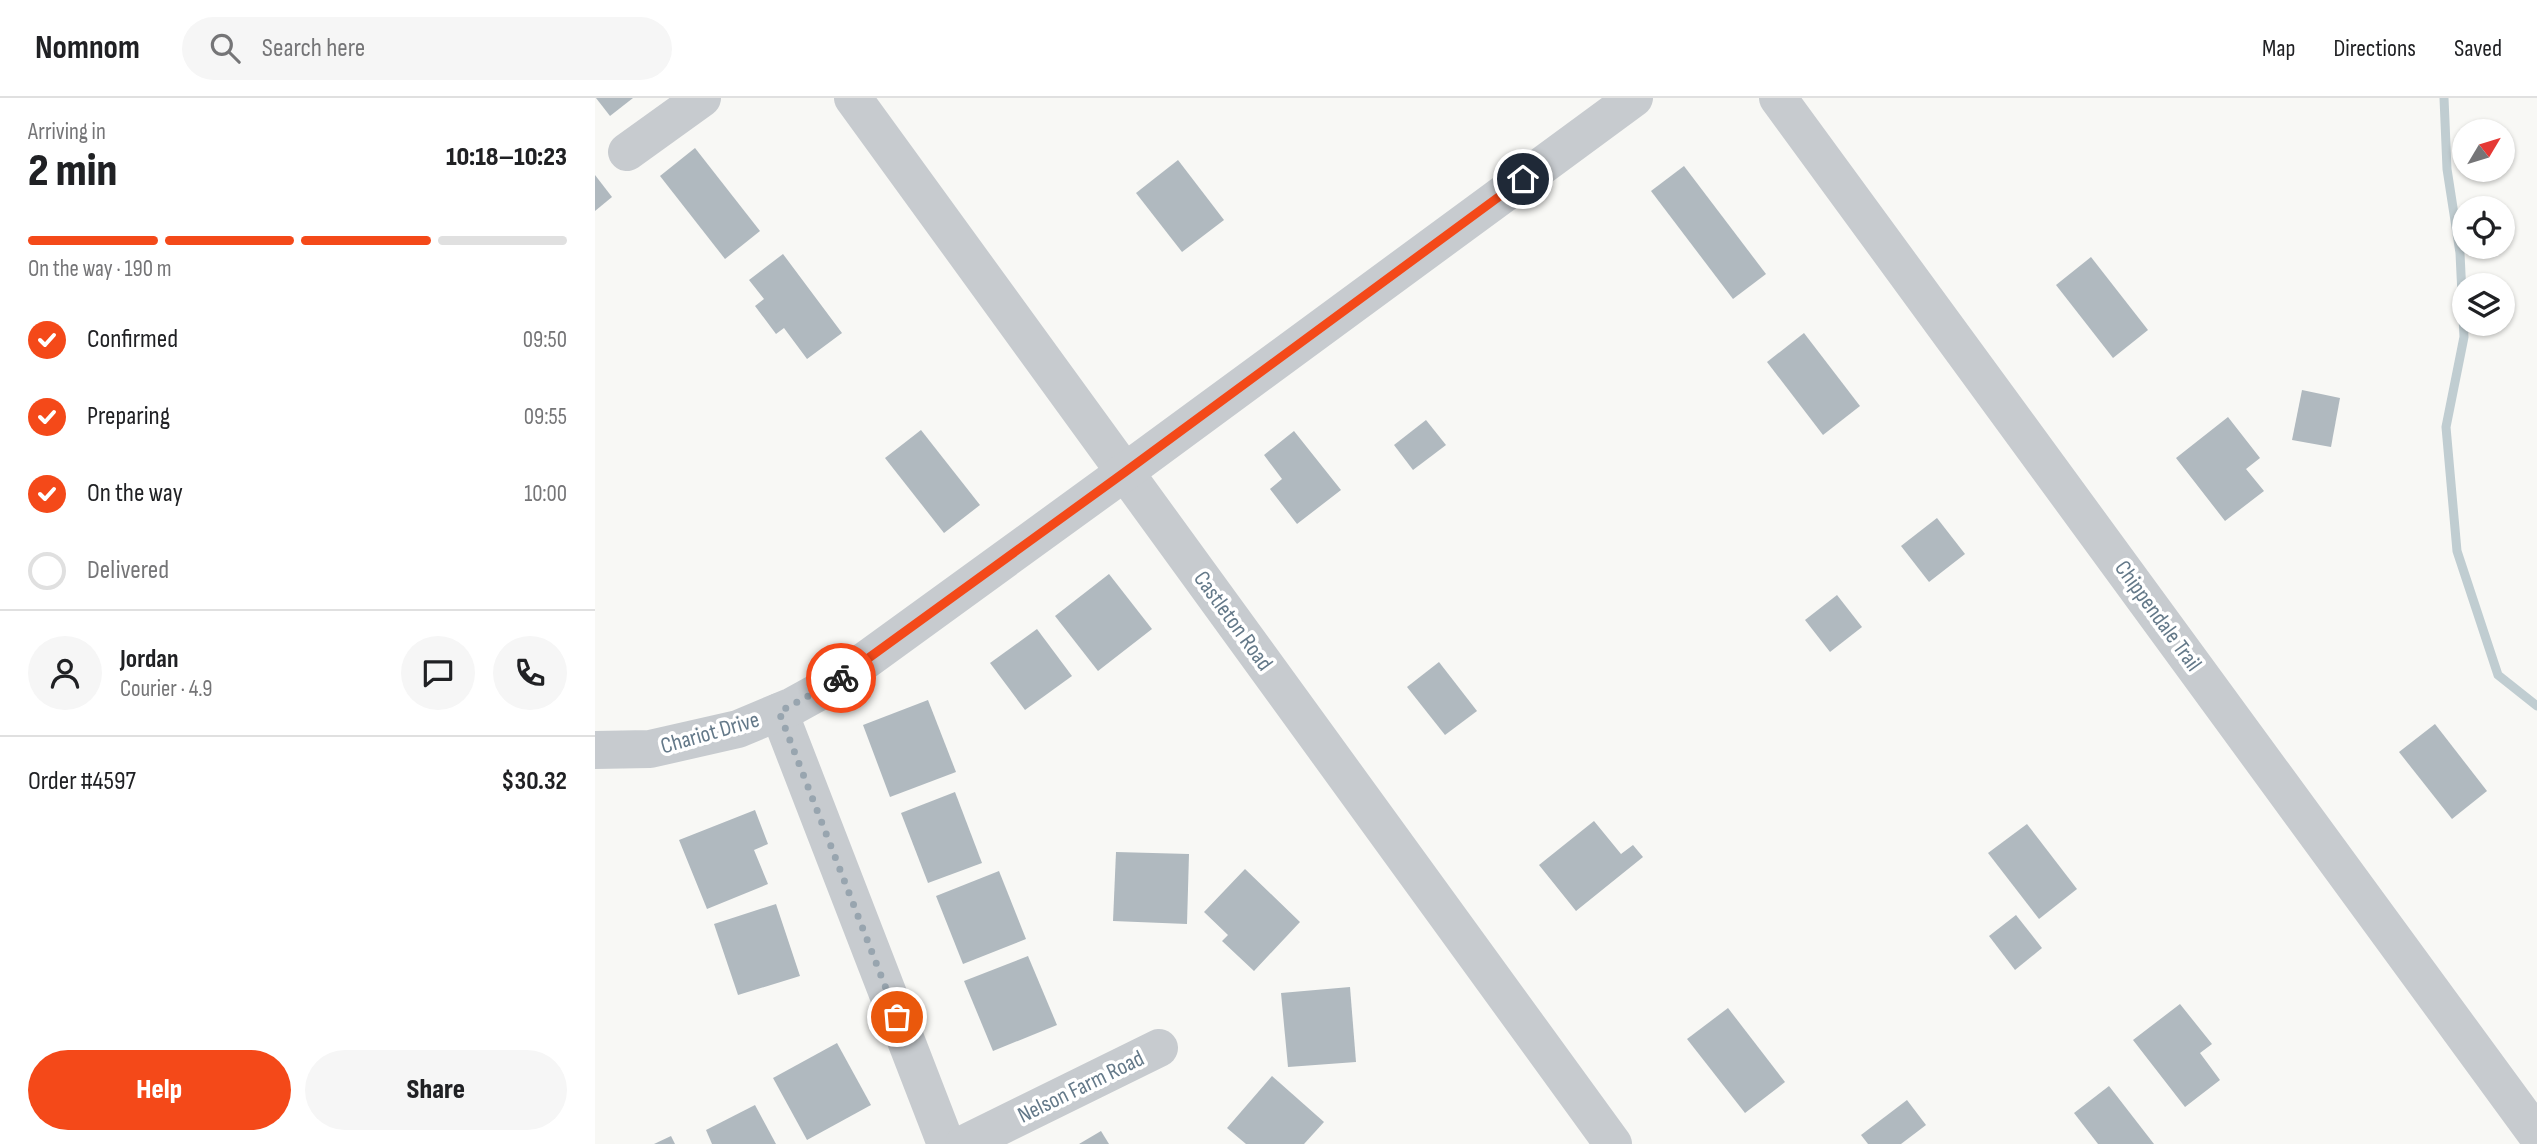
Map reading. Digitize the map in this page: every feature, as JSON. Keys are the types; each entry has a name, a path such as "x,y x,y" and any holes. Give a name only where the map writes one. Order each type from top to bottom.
{"street":[{"path":"627,152 702,98"},
{"name":"Castleton Road","path":"853,98 1613,1144"},
{"name":"Chariot Drive","path":"595,750 650,750 738,729 779,712 833,684 1634,98"},
{"name":"Chippendale Trail","path":"1778,98 2537,1135"},
{"path":"779,712 946,1144"},
{"name":"Nelson Farm Road","path":"964,1144 1159,1048"}],"building":[{"path":"596,98 633,98 610,116"},
{"path":"695,148 760,231 725,259 660,176"},
{"path":"1178,160 1224,220 1182,252 1136,193"},
{"path":"1684,166 1766,274 1733,299 1651,191"},
{"path":"595,175 612,197 595,211"},
{"path":"783,254 842,333 807,359 784,328 776,334 755,306 764,299 749,280"},
{"path":"2091,257 2148,330 2113,358 2056,285"},
{"path":"1804,333 1860,406 1823,435 1767,362"},
{"path":"2302,390 2340,398 2331,447 2292,440"},
{"path":"2228,417 2260,458 2246,469 2264,491 2225,521 2176,458"},
{"path":"1426,420 1446,445 1413,470 1394,445"},
{"path":"921,430 980,505 944,533 885,458"},
{"path":"1294,431 1341,490 1297,524 1270,489 1282,479 1264,455"},
{"path":"1937,518 1965,554 1929,582 1901,546"},
{"path":"1109,574 1152,629 1098,671 1055,616"},
{"path":"1837,595 1862,627 1830,652 1805,620"},
{"path":"1037,629 1072,676 1025,710 990,663"},
{"path":"1439,662 1477,711 1445,735 1407,687"},
{"path":"928,700 956,772 890,797 863,725"},
{"path":"2435,724 2487,791 2452,819 2399,752"},
{"path":"955,792 982,863 928,883 901,813"},
{"path":"755,810 768,844 754,850 768,884 707,909 679,840"},
{"path":"1594,821 1621,854 1633,845 1643,857 1576,911 1539,865"},
{"path":"2027,824 2077,889 2039,919 1988,853"},
{"path":"1116,852 1189,854 1187,924 1113,921"},
{"path":"1245,869 1300,922 1254,971 1222,941 1228,935 1204,912"},
{"path":"999,871 1026,939 963,964 936,896"},
{"path":"776,904 800,976 738,995 714,924"},
{"path":"2016,915 2042,948 2015,970 1989,936"},
{"path":"1028,956 1057,1025 993,1051 964,981"},
{"path":"1350,987 1356,1062 1288,1067 1281,993"},
{"path":"2180,1004 2212,1044 2200,1053 2220,1080 2185,1107 2133,1040"},
{"path":"1728,1008 1785,1082 1745,1113 1687,1039"},
{"path":"837,1043 871,1105 807,1140 773,1078"},
{"path":"1272,1076 1324,1122 1304,1144 1246,1144 1227,1128"},
{"path":"2109,1086 2154,1144 2098,1144 2074,1113"},
{"path":"1907,1100 1926,1125 1901,1144 1868,1144 1861,1135"},
{"path":"755,1105 776,1144 712,1144 706,1130"},
{"path":"1101,1131 1109,1144 1079,1144"},
{"path":"671,1136 675,1144 654,1144"}],"waterway":[{"path":"2444,98 2447,169 2460,253 2464,337 2446,427 2457,551 2498,675 2537,706"}],"way so far":[{"path":"841,678 779,712 897,1017"}],"route":[{"path":"841,678 1523,179"}]}
